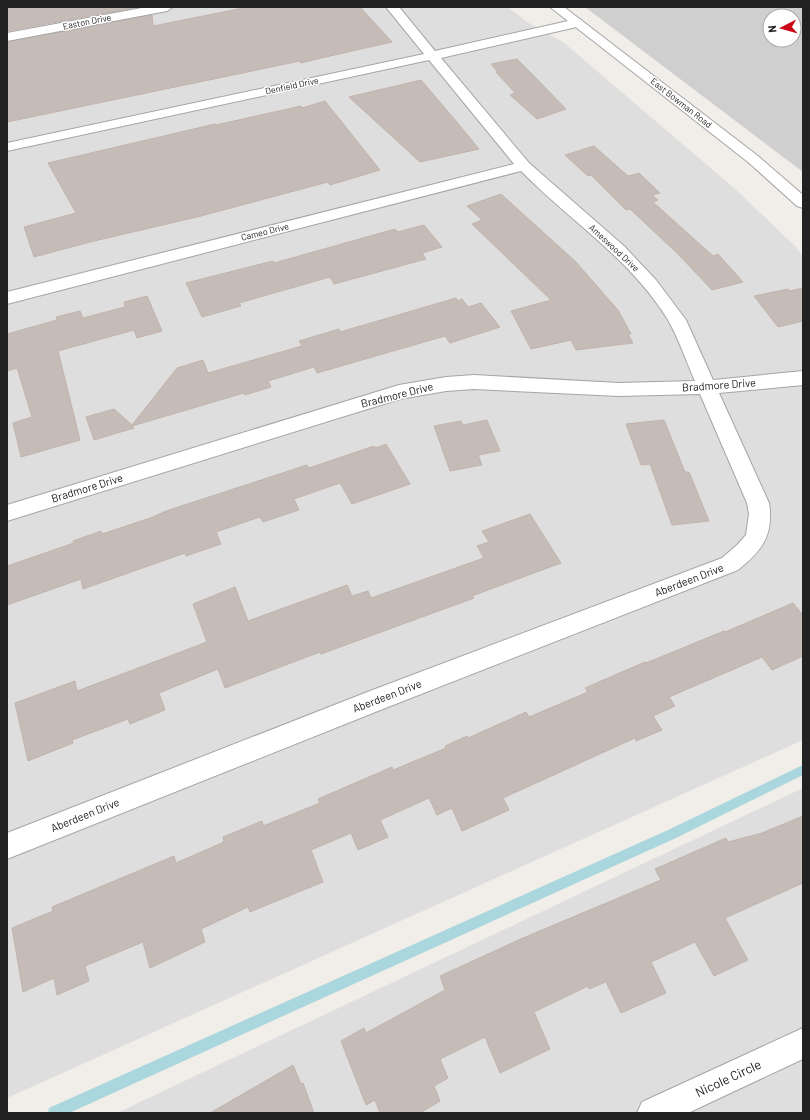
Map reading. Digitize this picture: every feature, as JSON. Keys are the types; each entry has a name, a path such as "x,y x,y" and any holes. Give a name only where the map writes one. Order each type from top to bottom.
{"street":[{"name":"Easton Drive","path":"7,37 167,7"},
{"name":"Ameswood Drive","path":"392,7 524,166 618,250 640,272 664,301 677,320 758,503 761,517 758,536"},
{"name":"East Bowman Road","path":"556,7 753,159 803,203"},
{"name":"Denfield Drive","path":"7,148 433,56 577,23"},
{"name":"Cameo Drive","path":"7,298 524,166"},
{"name":"Bradmore Drive","path":"7,513 399,392 434,385 472,382 509,382 576,388 641,390 803,378"},
{"name":"Aberdeen Drive","path":"7,846 379,699 730,564 746,552 758,536"},
{"name":"Nicole Circle","path":"653,1113 803,1044"}],"shaded area":[{"path":"7,7 508,7 527,22 563,42 734,188 795,246 803,257 803,740 7,1098"},
{"path":"585,7 803,7 803,172"},
{"path":"803,788 803,1113 117,1113 617,876"}],"building":[{"path":"7,7 139,7 7,31"},
{"path":"248,7 360,7 392,42 301,63 300,61 7,122 7,42 152,15 153,26"},
{"path":"517,59 566,109 537,119 510,95 515,93 496,72 498,72 491,64"},
{"path":"421,80 479,149 420,162 349,97"},
{"path":"325,101 380,170 330,185 328,182 201,216 90,242 34,257 24,227 76,213 48,163 215,124 301,106 302,108"},
{"path":"594,146 628,176 639,173 660,193 652,195 658,200 653,202 713,256 718,254 743,282 712,290 678,254 630,209 626,210 591,175 588,176 565,155"},
{"path":"501,194 575,261 618,310 631,334 628,334 633,343 576,350 571,340 531,349 511,311 551,300 472,224 482,220 467,206"},
{"path":"424,225 442,247 422,253 426,259 334,284 330,277 239,303 241,306 202,317 186,283 273,261 274,263 395,229 398,232"},
{"path":"803,288 803,321 778,327 754,296 788,289 790,291"},
{"path":"147,296 162,331 137,338 134,330 58,351 80,440 21,457 13,423 32,417 17,368 7,371 7,334 57,320 56,317 80,311 83,318 125,307 124,302"},
{"path":"456,298 458,301 462,299 468,307 481,303 500,327 450,343 445,336 317,373 314,367 268,381 271,387 245,395 244,393 132,426 134,428 94,440 86,417 114,409 132,425 177,368 203,360 208,373 302,346 299,341 339,329 340,332"},
{"path":"487,420 500,451 478,455 482,465 450,471 434,426 461,421 463,425"},
{"path":"664,420 685,472 689,472 709,521 672,525 650,464 641,465 626,424"},
{"path":"386,444 410,484 352,504 340,483 294,499 299,510 263,522 260,517 216,532 221,544 186,556 185,553 83,589 81,579 7,605 7,566 74,543 73,541 101,531 102,534 153,517 166,511 307,465 309,468 374,446 376,448"},
{"path":"530,514 561,563 472,596 474,598 321,654 320,652 225,688 218,669 159,693 165,710 130,724 128,719 72,740 73,743 28,761 15,703 75,681 77,691 207,642 193,604 235,587 248,621 347,585 352,596 368,591 371,598 484,558 477,546 489,542 482,531"},
{"path":"793,603 803,615 803,656 772,670 762,657 669,697 675,706 653,716 662,730 636,741 635,738 503,798 509,810 462,831 452,808 437,815 429,798 380,820 388,837 358,850 351,833 311,850 323,882 250,912 248,907 201,929 205,942 150,968 143,942 85,966 89,981 57,995 54,978 23,992 12,928 53,911 52,907 174,856 176,863 224,842 223,837 262,821 263,826 320,803 318,799 392,767 393,770 446,748 445,746 467,736 468,738 526,712 529,717 588,692 585,688 645,662 646,663 724,631 725,632"},
{"path":"803,816 803,883 725,918 748,960 714,976 695,942 651,962 666,993 621,1013 606,982 589,989 588,986 534,1012 550,1049 500,1073 485,1037 440,1059 448,1078 434,1086 440,1101 420,1113 380,1113 375,1100 366,1105 341,1041 364,1028 366,1033 445,990 440,976 523,938 661,880 655,869 726,838 728,842 762,833"},
{"path":"293,1065 301,1084 303,1083 314,1113 210,1113"}],"waterway":[{"path":"54,1113 672,834 803,770"}]}
